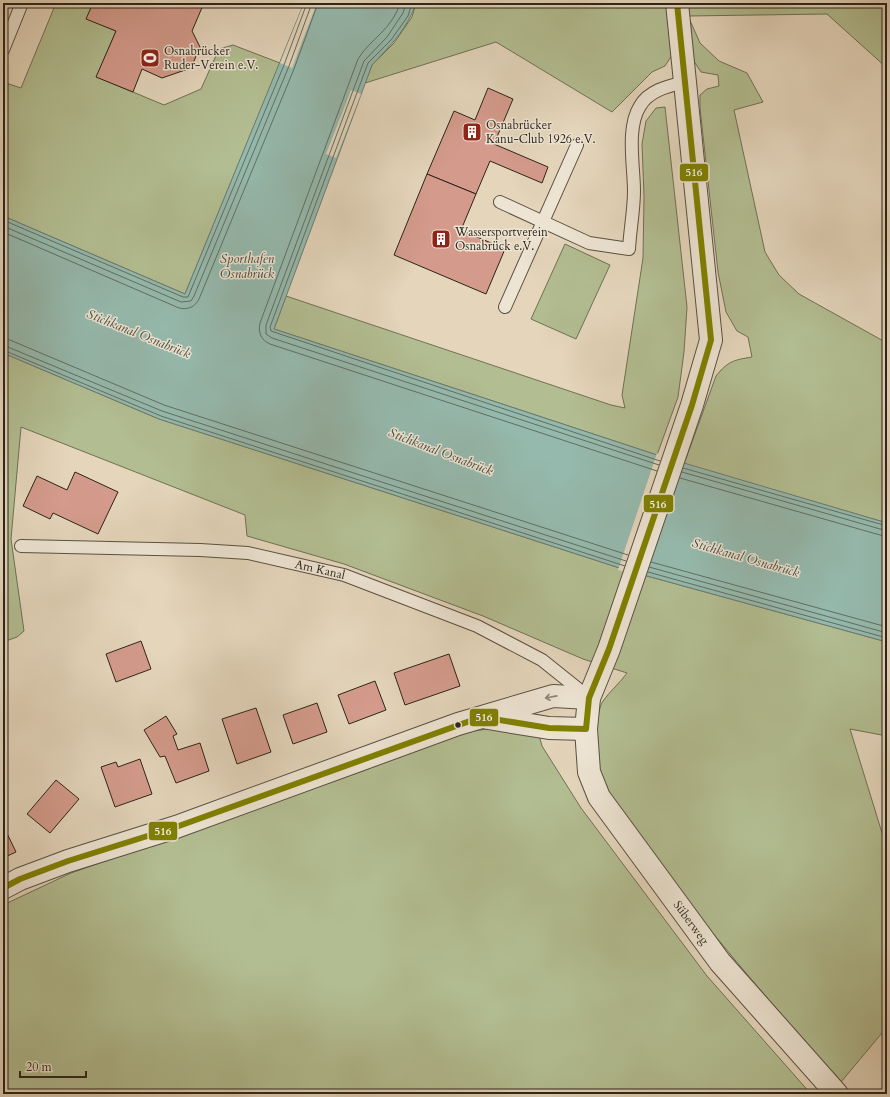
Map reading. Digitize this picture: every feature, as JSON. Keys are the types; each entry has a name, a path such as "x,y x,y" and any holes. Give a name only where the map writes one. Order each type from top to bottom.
{"street":[{"name":"Süberweg","path":"678,10 711,340 692,405 609,648 589,698 586,729 589,772 599,796 720,962 837,1094"},
{"path":"3,888 20,879 68,861 176,827 481,716 554,696 589,698"},
{"path":"481,716 549,728 586,729"}],"lane":[{"path":"3,50 22,3"},
{"path":"500,202 589,243 629,249 634,192 632,129 640,106 651,94 664,87 685,82"},
{"path":"505,308 577,144"},
{"name":"Am Kanal","path":"20,546 200,550 248,553 344,575 477,626 542,660 589,698"}],"green space":[{"path":"56,3 93,3 87,19 116,31 97,77 164,105 201,89 219,49 233,45 280,63 185,294 3,216 3,82 21,88"},
{"path":"416,3 668,3 672,55 665,66 652,72 612,112 496,42 365,83 372,65 394,43 412,17"},
{"path":"687,3 887,3 887,68 827,14 688,16"},
{"path":"688,17 700,43 719,61 747,73 763,102 734,110 765,252 779,275 799,294 887,343 887,523 684,464 716,376 728,364 740,359 752,357 748,337 737,331 726,312 718,272 700,108 700,95 707,89 719,86 718,75 701,72 693,60"},
{"path":"665,107 687,307 684,352 678,397 657,455 274,329 286,296 611,405 625,408 622,395 643,258 644,196 642,144 646,121 656,108"},
{"path":"565,244 610,265 576,339 531,319"},
{"path":"3,353 159,419 629,571 887,642 887,736 850,729 887,849 887,1027 841,1082 713,933 664,871 612,801 600,775 597,748 598,716 603,701 627,673 583,659 483,616 344,564 247,536 245,515 21,427 11,539 24,631 17,637 3,642"},
{"path":"500,727 539,735 542,746 581,808 707,976 811,1094 3,1094 3,905 71,873 360,772 443,740 474,731"}],"water":[{"path":"304,3 416,3 413,12 403,29 392,44 372,65 274,329 657,455 887,523 887,642 629,571 159,419 3,353 3,216 185,294"}],"pier":[{"path":"304,3 317,3 292,68 280,63"},
{"path":"351,90 361,94 336,158 326,154"},
{"path":"657,453 684,462 645,577 618,570"}],"building":[{"name":"Osnabrücker Ruder-Verein e.V.","path":"93,3 204,3 192,31 200,47 191,68 162,78 142,69 133,92 96,77 116,31 86,19"},
{"name":"Osnabrücker Kanu-Club 1926 e.V.","path":"488,88 513,99 494,144 548,167 542,183 490,161 476,194 427,174 454,111 475,120"},
{"name":"Wassersportverein Osnabrück e.V.","path":"427,174 476,194 461,230 505,249 486,294 394,255"},
{"path":"75,472 118,492 98,534 53,513 50,519 23,506 37,476 67,490"},
{"path":"141,641 151,669 116,682 106,654"},
{"path":"449,654 460,686 405,705 394,673"},
{"path":"375,681 386,710 349,724 338,695"},
{"path":"317,703 327,732 293,744 283,715"},
{"path":"256,708 271,752 237,764 222,719"},
{"path":"166,716 177,734 173,736 178,750 200,743 209,771 176,783 165,756 160,757 144,730"},
{"path":"140,759 152,794 115,807 101,767 116,762 118,767"},
{"path":"56,780 79,799 50,833 27,814"},
{"path":"3,825 16,852 3,858"}],"transit line":[{"name":"516","path":"3,888 20,879 68,861 176,827 481,717 549,728 586,729 589,698 609,649 692,405 711,340 677,3"}],"place":[{"name":"Osnabrücker Ruder-Verein e.V.","path":"150,58"},
{"name":"Osnabrücker Kanu-Club 1926 e.V.","path":"472,132"},
{"name":"Wassersportverein Osnabrück e.V.","path":"441,239"}],"water label":[{"name":"Sporthafen Osnabrück","path":"247,266"},
{"name":"Stichkanal Osnabrück","path":"139,333"},
{"name":"Stichkanal Osnabrück","path":"441,451"},
{"name":"Stichkanal Osnabrück","path":"746,557"}]}
